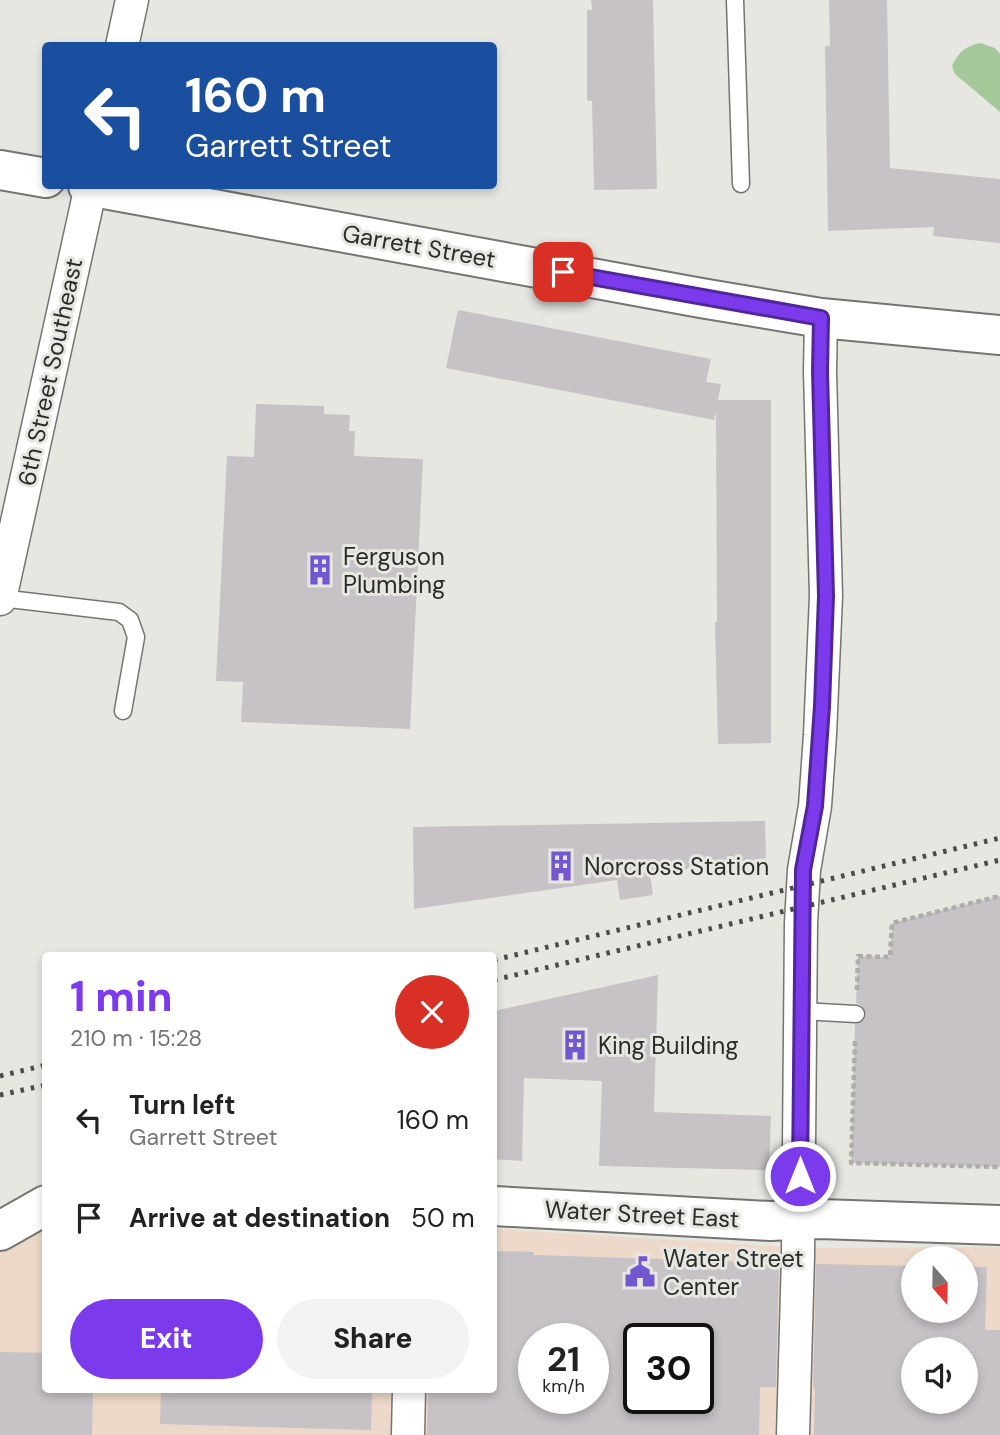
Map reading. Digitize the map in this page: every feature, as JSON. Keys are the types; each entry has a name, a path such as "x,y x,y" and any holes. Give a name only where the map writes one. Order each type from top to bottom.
{"street":[{"path":"123,42 132,0"},
{"path":"0,170 42,177"},
{"name":"6th Street Southeast","path":"0,598 89,189"},
{"name":"Garrett Street","path":"106,189 821,318 1000,335"},
{"path":"793,1435 799,1256 797,1219 803,870 815,806 826,596 821,318"},
{"name":"Water Street East","path":"497,1206 770,1221 797,1219 1000,1225"},
{"path":"0,1231 42,1207"},
{"path":"408,1435 409,1393"}],"lane":[{"path":"735,0 741,184"},
{"path":"0,598 119,612 130,620 136,637 123,711"},
{"path":"801,1012 856,1014"}],"path":[{"path":"1000,896 892,923 890,957 858,956 851,1163 1000,1167"}],"shaded area":[{"path":"42,1207 42,1393 497,1393 497,1229 801,1248 901,1247 901,1323 978,1323 978,1247 1000,1247 1000,1435 0,1435 0,1231"}],"green space":[{"path":"980,43 995,48 1000,54 1000,112 955,74 952,66 963,51"}],"building":[{"path":"591,0 653,0 657,189 594,190 592,101 587,101 587,10 592,10"},
{"path":"829,0 887,0 890,168 1000,179 1000,243 933,236 934,227 828,231 825,46 830,46"},
{"path":"458,310 711,359 706,382 721,384 718,400 771,400 771,743 718,744 715,622 716,411 714,420 446,368"},
{"name":"Ferguson Plumbing","path":"256,404 324,406 324,414 350,415 349,431 355,431 354,456 423,459 410,729 241,722 243,682 216,681 227,456 254,457"},
{"name":"Norcross Station","path":"765,821 766,858 650,874 653,895 620,900 617,880 414,909 413,827"},
{"path":"1000,896 1000,1167 851,1163 855,1024 864,1020 866,1014 862,1006 856,1003 858,956 890,957 892,923"},
{"name":"King Building","path":"658,975 654,1112 771,1116 769,1170 599,1166 602,1081 524,1078 522,1161 497,1159 497,1010"},
{"path":"497,1251 534,1252 534,1255 779,1263 776,1387 760,1387 759,1435 427,1435 428,1393 497,1393"},
{"path":"816,1264 901,1266 901,1323 978,1323 978,1267 987,1267 985,1330 1000,1330 1000,1435 814,1435"},
{"path":"0,1352 42,1353 42,1393 93,1393 92,1435 0,1435"},
{"path":"161,1393 372,1393 371,1430 160,1424"}],"railway":[{"path":"497,959 1000,838"},
{"path":"497,979 1000,860"},
{"path":"0,1076 42,1066"},
{"path":"0,1095 42,1086"}],"place":[{"name":"Ferguson Plumbing","path":"320,570"},
{"name":"Norcross Station","path":"561,866"},
{"name":"King Building","path":"575,1045"},
{"name":"Water Street Center","path":"640,1272"}],"route":[{"path":"563,272 821,318 826,596 815,806 803,870 800,1176"}]}
